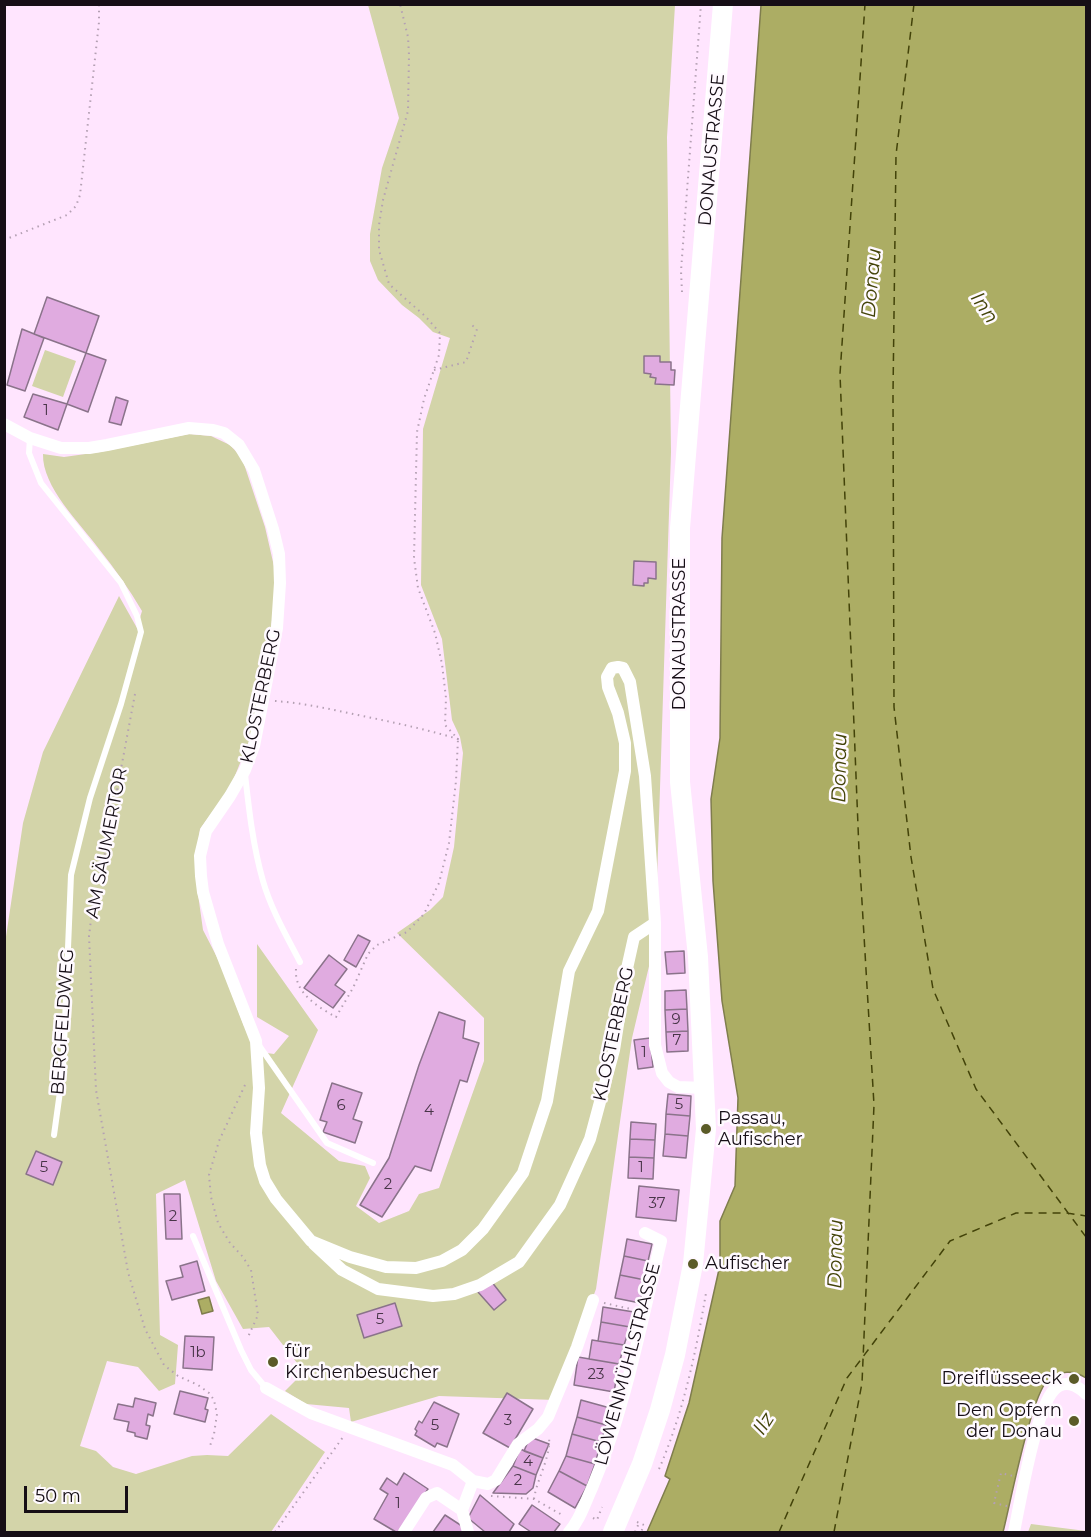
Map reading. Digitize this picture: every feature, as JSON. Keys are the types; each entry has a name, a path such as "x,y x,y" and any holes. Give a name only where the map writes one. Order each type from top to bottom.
{"main road":[{"name":"DONAUSTRASSE","path":"613,1533 642,1464 675,1355 693,1264 706,1129 698,957 680,782 680,528 723,4"}],"street":[{"name":"KLOSTERBERG","path":"4,424 30,438 61,448 89,448 174,430 200,428 224,433 240,445 254,471 279,554 277,628 254,746 245,770 206,831 200,856 203,892 218,944 256,1041 259,1088 256,1133 260,1165 265,1181 276,1199 311,1241 342,1270 378,1289 433,1296 454,1294 480,1284 519,1262 560,1204 590,1139 614,1050 634,937 655,923"},
{"name":"KLOSTERBERG","path":"311,1241 350,1257 386,1267 416,1268 442,1261 462,1250 483,1228 523,1173 547,1101 569,971 598,911 620,800 626,757 618,713 608,687 607,678 612,668 623,668 630,682 642,751 655,923 655,1045 662,1073 669,1082 678,1087 705,1089"},
{"name":"LÖWENMÜHLSTRASSE","path":"569,1533 577,1524 600,1469 622,1400 661,1241 645,1233"},
{"path":"266,1388 311,1413 349,1429 453,1465 472,1481 488,1484 496,1480 518,1444 538,1429 548,1417 577,1347 593,1300"},
{"path":"1014,1533 1037,1431 1050,1396 1055,1388 1064,1383 1078,1386 1086,1394"},
{"path":"468,1533 462,1510 472,1481"},
{"path":"404,1533 426,1498 437,1492 462,1510"}],"lane":[{"name":"BERGFELDWEG","path":"30,438 29,453 40,483 121,583 137,616 141,632 121,704 90,798 71,875 63,1070 54,1134"},
{"path":"245,770 254,843 263,882 275,914 300,962"},
{"path":"256,1041 327,1143 373,1163"},
{"path":"193,1236 241,1350 251,1370 266,1388"}],"path":[{"path":"4,240 67,215 76,206 82,172 99,22 99,4"},
{"path":"300,962 295,971 298,984 308,998 336,1017 353,988 368,954 377,945 407,932 424,914 439,883 449,843 456,781 458,740 445,724 446,698 442,664 435,633 418,588 414,558 417,432 424,399 439,355 440,333 390,284 379,250 379,225 383,200 408,111 408,37 400,4"},
{"path":"434,370 466,363 477,329 469,323"},
{"name":"AM SÄUMERTOR","path":"137,685 106,849 94,895 90,936 96,1090 128,1272 145,1329 164,1365 178,1376 198,1384 214,1400 217,1414 209,1449"},
{"path":"263,699 313,706 429,730 458,740"},
{"path":"241,1350 258,1315 251,1270 218,1223 211,1197 209,1175 219,1141 257,1059"},
{"path":"657,1474 671,1437 690,1369 707,1284"},
{"path":"483,1491 492,1497 534,1499 536,1484 550,1445 548,1417"},
{"path":"275,1533 349,1429"},
{"path":"1019,1509 994,1503 1001,1473 1026,1479"},
{"path":"633,1533 640,1513"},
{"path":"633,1533 638,1523 645,1525 641,1533"}],"green space":[{"path":"368,5 675,5 667,137 671,452 655,941 632,1038 596,1289 555,1400 439,1396 351,1422 349,1408 306,1404 285,1391 304,1372 269,1327 243,1329 216,1281 185,1180 156,1194 160,1335 178,1345 175,1384 159,1391 138,1367 107,1361 80,1446 96,1451 113,1467 136,1474 192,1456 228,1456 271,1414 325,1452 271,1532 5,1532 4,950 23,823 43,752 119,596 137,628 142,611 116,572 55,492 44,466 43,454 64,457 189,434 211,436 230,445 242,458 265,527 276,575 274,609 249,741 230,788 200,829 197,852 197,887 203,930 220,963 244,1026 267,1053 274,1054 289,1036 257,1017 257,944 318,1030 281,1113 339,1161 365,1166 370,1178 356,1206 379,1223 409,1211 419,1194 439,1188 484,1061 484,1018 397,933 430,910 443,897 454,847 463,753 460,737 452,720 442,639 421,585 423,429 450,338 433,332 402,305 378,280 370,261 370,234 382,168 399,118"},
{"path":"45,350 76,361 63,397 32,386"},
{"path":"1031,1524 1086,1531 1086,1532 1028,1532"}],"water":[{"path":"761,5 1086,5 1086,1378 1072,1372 1062,1373 1048,1380 1041,1390 1028,1428 1003,1532 647,1532 670,1479 665,1476 689,1403 720,1265 720,1221 735,1186 738,1098 722,1001 713,881 711,799 720,738 722,538"},
{"path":"209,1297 213,1311 202,1314 198,1300"}],"building":[{"path":"47,297 99,316 86,353 34,334"},
{"path":"22,329 44,338 25,391 7,385"},
{"path":"86,353 106,360 88,412 67,404"},
{"path":"644,356 660,356 660,362 671,362 671,370 675,370 674,385 655,384 656,378 644,373"},
{"path":"33,394 67,404 58,430 24,417"},
{"path":"116,397 128,401 121,425 109,422"},
{"path":"634,561 656,562 656,579 648,578 648,583 644,583 644,586 633,585"},
{"path":"358,935 370,941 356,967 344,960"},
{"path":"684,951 685,973 667,974 665,952"},
{"path":"329,955 347,969 335,985 345,992 333,1008 304,988"},
{"path":"686,990 687,1009 665,1010 665,991"},
{"path":"687,1009 688,1031 666,1032 665,1010"},
{"path":"439,1012 465,1021 463,1038 479,1043 467,1082 460,1080 431,1171 415,1166 382,1217 360,1205 389,1158"},
{"path":"688,1031 688,1051 667,1052 666,1032"},
{"path":"650,1038 653,1067 638,1069 634,1040"},
{"path":"332,1083 362,1093 353,1119 362,1122 355,1143 323,1132 327,1122 320,1120"},
{"path":"668,1094 691,1096 690,1116 666,1114"},
{"path":"666,1114 690,1116 688,1136 665,1134"},
{"path":"631,1122 656,1124 655,1140 630,1139"},
{"path":"665,1134 688,1136 686,1158 663,1156"},
{"path":"630,1139 655,1140 654,1158 629,1157"},
{"path":"36,1151 62,1162 53,1185 26,1174"},
{"path":"629,1157 654,1158 653,1179 628,1178"},
{"path":"639,1186 679,1190 676,1221 636,1217"},
{"path":"164,1194 180,1194 182,1239 166,1239"},
{"path":"627,1239 652,1244 648,1261 624,1256"},
{"path":"624,1256 648,1261 645,1280 620,1275"},
{"path":"197,1261 205,1291 172,1300 166,1281 183,1277 180,1266"},
{"path":"620,1275 645,1280 640,1303 615,1298"},
{"path":"491,1281 506,1300 494,1310 478,1292"},
{"path":"395,1303 402,1326 364,1338 357,1315"},
{"path":"603,1307 634,1312 630,1327 601,1322"},
{"path":"601,1322 630,1327 624,1345 598,1341"},
{"path":"185,1336 214,1337 212,1370 183,1368"},
{"path":"592,1340 624,1345 619,1364 589,1359"},
{"path":"578,1357 619,1364 614,1392 574,1385"},
{"path":"180,1391 208,1398 205,1422 174,1414"},
{"path":"507,1393 533,1409 510,1448 483,1433"},
{"path":"135,1398 156,1403 153,1416 148,1414 146,1425 150,1426 147,1439 127,1431 129,1422 114,1419 118,1404 133,1407"},
{"path":"581,1400 610,1408 606,1425 577,1417"},
{"path":"434,1402 459,1414 447,1447 437,1443 435,1447 415,1435 419,1421 422,1423"},
{"path":"577,1417 606,1425 601,1442 572,1434"},
{"path":"572,1434 601,1442 595,1464 566,1456"},
{"path":"530,1437 549,1444 543,1458 524,1451"},
{"path":"520,1449 543,1458 536,1475 513,1466"},
{"path":"566,1456 595,1464 587,1486 559,1471"},
{"path":"513,1466 536,1475 533,1488 526,1494 493,1493"},
{"path":"559,1471 587,1486 575,1508 548,1492"},
{"path":"404,1473 428,1489 399,1532 396,1532 374,1519 388,1494 380,1489 387,1478 397,1485"},
{"path":"480,1495 514,1524 509,1532 485,1532 468,1518"},
{"path":"532,1505 560,1524 554,1532 531,1532 519,1524"},
{"path":"445,1515 465,1528 463,1532 433,1532"}],"ferry route":[{"path":"834,1532 862,1383 874,1105 859,851 840,374 865,4"},
{"path":"914,4 896,155 893,394 894,707 911,857 933,989 976,1089 1086,1237"},
{"path":"779,1532 847,1378 950,1241 1016,1213 1067,1213 1086,1216"}],"place":[{"name":"Passau, Aufischer","path":"706,1129"},
{"name":"Aufischer","path":"693,1264"},
{"name":"für Kirchenbesucher","path":"273,1362"},
{"name":"Dreiflüsseeck","path":"1074,1379"},
{"name":"Den Opfern der Donau","path":"1074,1421"}],"water label":[{"name":"Donau","path":"872,283"},
{"name":"Inn","path":"984,308"},
{"name":"Donau","path":"840,768"},
{"name":"Donau","path":"836,1254"},
{"name":"Ilz","path":"764,1424"}]}
